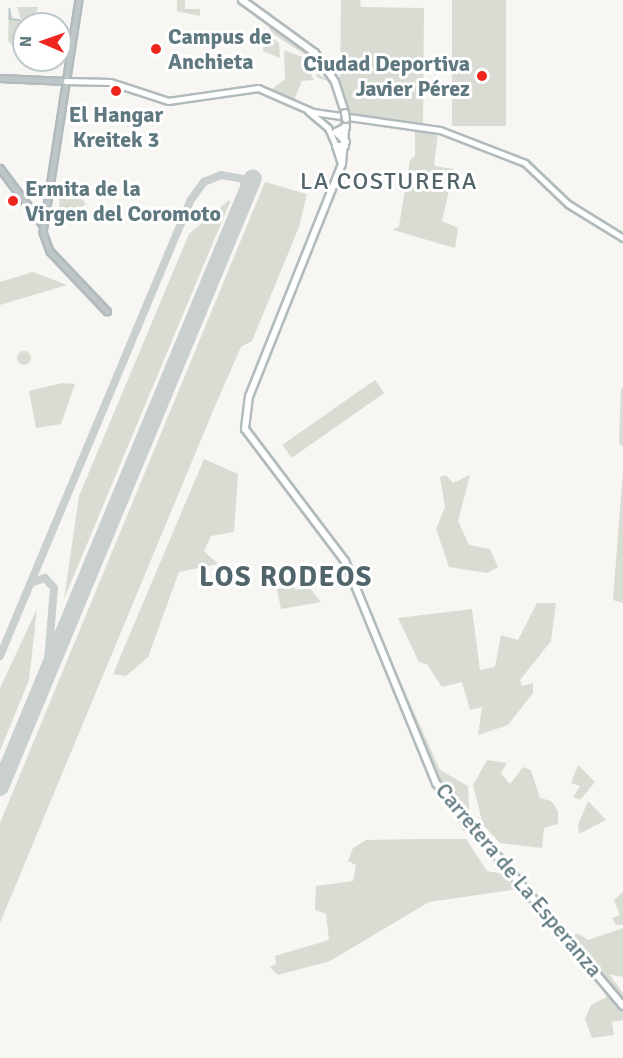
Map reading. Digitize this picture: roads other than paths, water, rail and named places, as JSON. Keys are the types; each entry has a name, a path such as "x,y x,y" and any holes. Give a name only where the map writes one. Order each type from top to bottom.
{"main road":[{"name":"Carretera de La Esperanza","path":"242,0 315,53 332,77 345,120 346,144 342,164 249,396 247,432 345,561 436,783 623,1006"},
{"path":"66,81 110,82 168,101 258,88 322,114 428,126 521,160 568,204 623,238"},
{"path":"307,109 336,146 342,164"},
{"path":"319,122 322,114"},
{"path":"322,114 326,122 346,144 336,146"},
{"path":"326,122 332,114"},
{"path":"336,132 345,120"}],"street":[{"path":"43,225 79,0"},
{"path":"0,78 66,81"},
{"path":"0,168 43,225 50,251 107,311"}],"waterway":[{"path":"10,9 10,19 12,19"}],"place":[{"name":"Campus de Anchieta","path":"156,49"},
{"name":"Ciudad Deportiva Javier Pérez","path":"482,76"},
{"name":"El Hangar Kreitek 3","path":"116,91"},
{"name":"Ermita de la Virgen del Coromoto","path":"13,201"}],"district":[{"name":"LA COSTURERA","path":"389,182"},
{"name":"LOS RODEOS","path":"286,577"}]}
